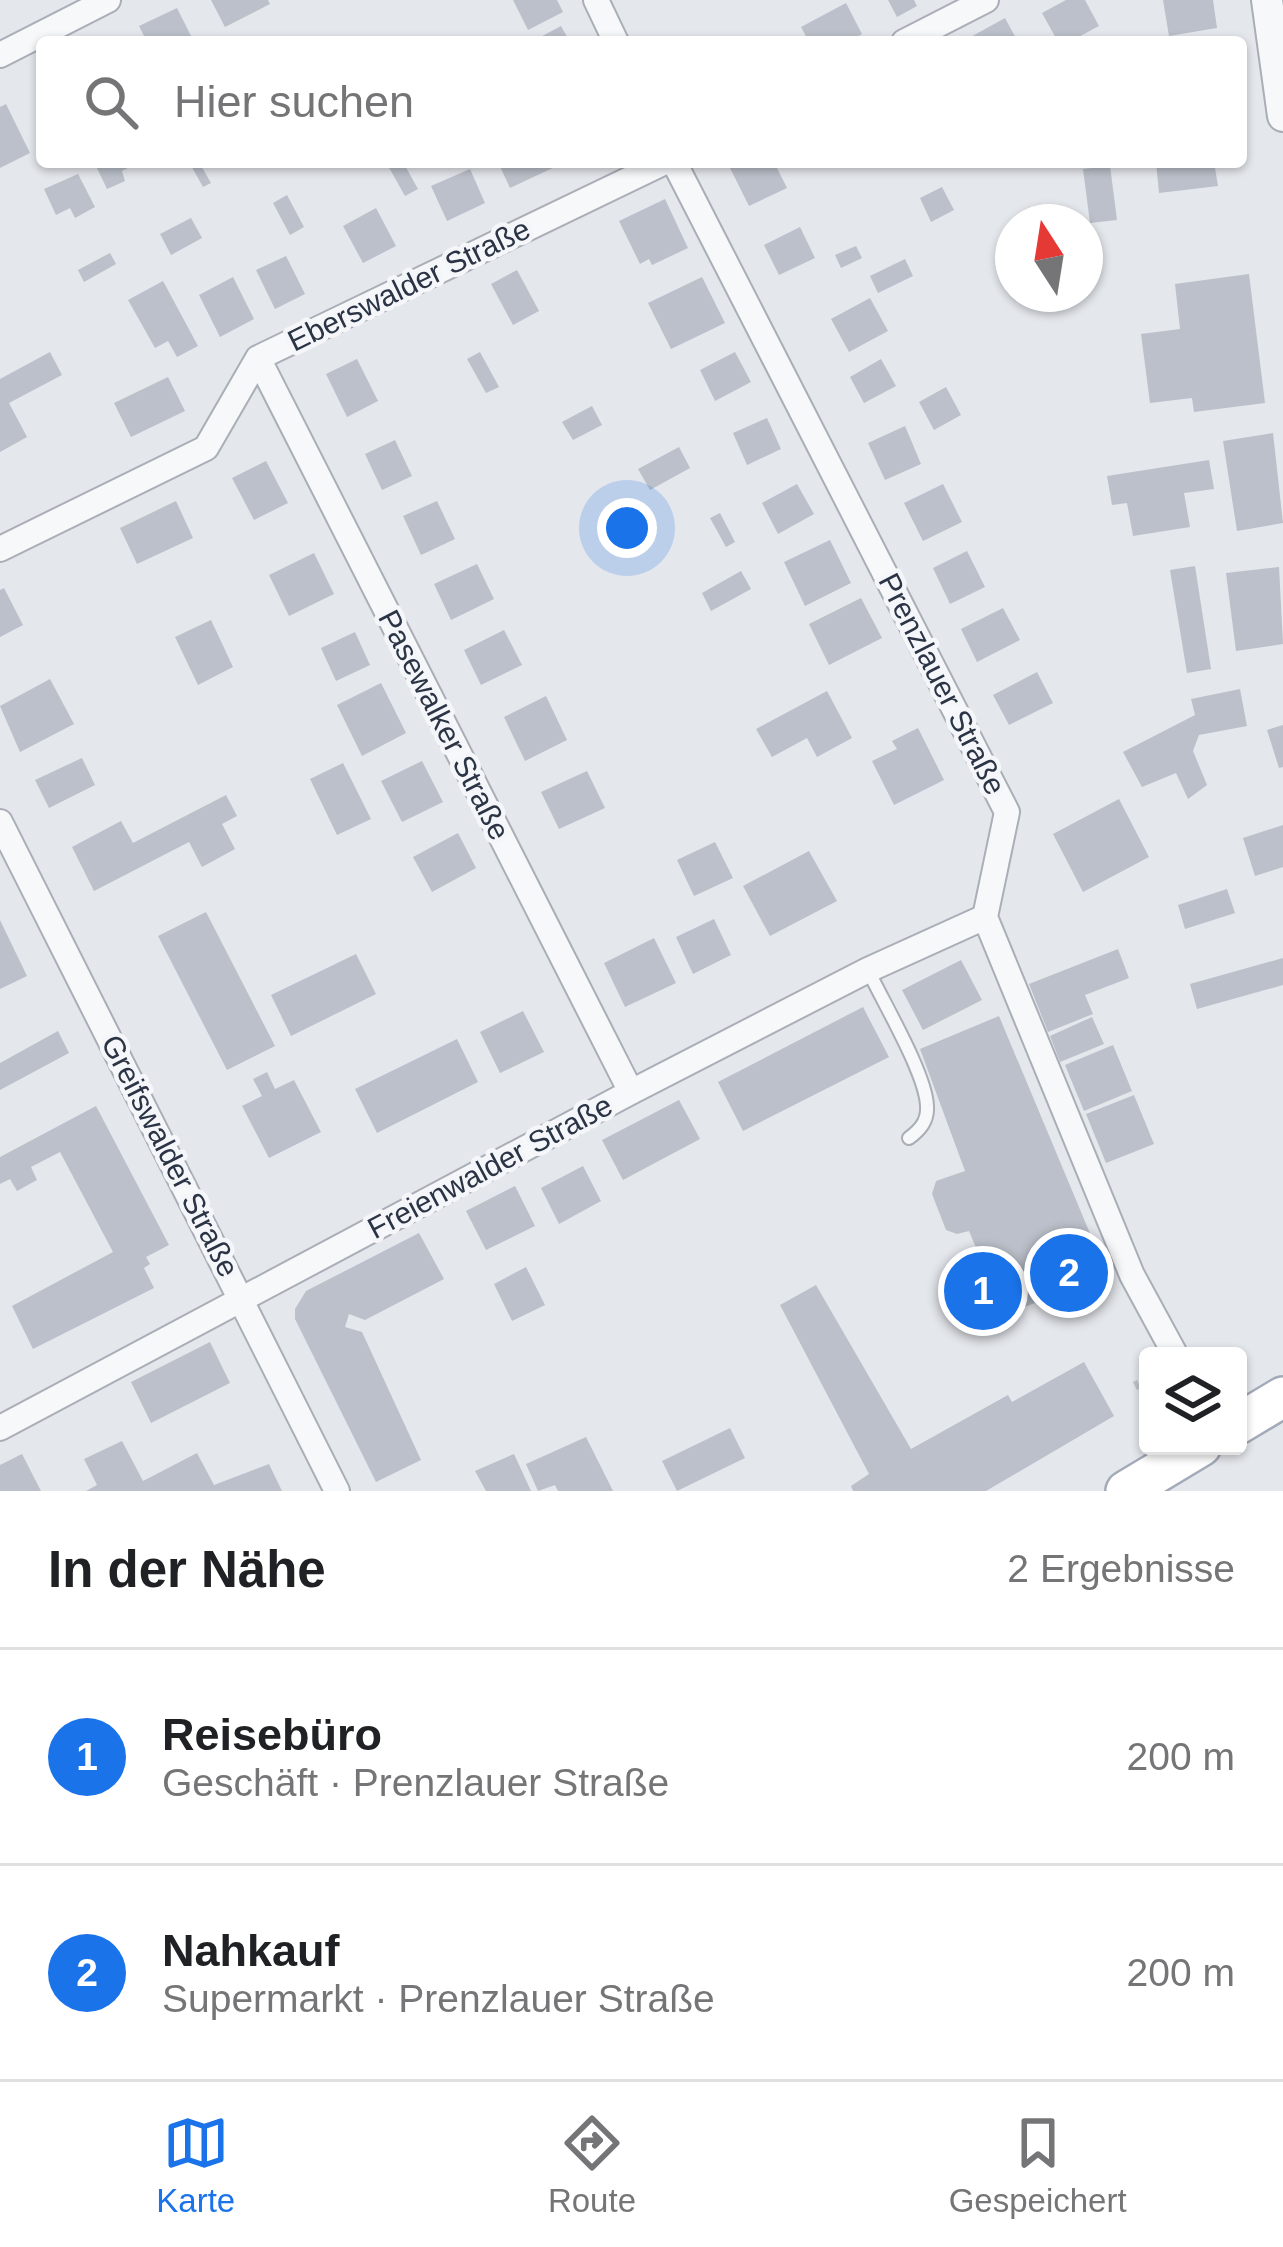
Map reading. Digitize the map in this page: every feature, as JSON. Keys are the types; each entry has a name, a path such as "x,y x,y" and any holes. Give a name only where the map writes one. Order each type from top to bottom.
{"main road":[{"path":"1247,1419 1283,1397"},
{"path":"1126,1491 1186,1455"}],"street":[{"path":"37,36 108,0"},
{"path":"596,0 613,36"},
{"path":"915,36 971,4"},
{"path":"1273,6 1283,116"},
{"path":"0,55 36,37"},
{"name":"Eberswalder Straße","path":"0,549 206,448 258,358 652,168"},
{"name":"Prenzlauer Straße","path":"677,168 1007,812 985,917"},
{"name":"Pasewalker Straße","path":"258,358 631,1092"},
{"name":"Greifswalder Straße","path":"0,822 337,1491"},
{"path":"985,917 1132,1275 1171,1347"},
{"name":"Freienwalder Straße","path":"0,1428 631,1092 868,970 985,917"}],"lane":[{"path":"868,970 923,1086 928,1110 921,1129 909,1138"}],"path":[{"path":"1135,1381 1139,1390"}],"building":[{"path":"211,0 268,0 270,4 225,27"},
{"path":"513,0 557,0 563,12 528,30"},
{"path":"888,0 914,0 917,6 897,17"},
{"path":"1066,0 1085,0 1099,26 1080,36 1055,36 1042,13"},
{"path":"1163,0 1213,0 1217,28 1169,36"},
{"path":"846,3 862,34 806,36 801,27"},
{"path":"177,8 191,36 144,36 139,26"},
{"path":"1005,18 1015,36 972,36"},
{"path":"561,26 567,36 542,36"},
{"path":"6,104 30,153 0,168 0,107"},
{"path":"97,168 128,168 122,171 125,181 107,189"},
{"path":"192,168 202,168 211,183 203,187"},
{"path":"389,168 406,168 418,189 405,196"},
{"path":"501,168 553,168 510,188"},
{"path":"730,168 777,168 787,188 749,206"},
{"path":"1110,168 1117,220 1103,222 1103,204 1088,204 1083,169"},
{"path":"1157,168 1215,168 1218,186 1159,193"},
{"path":"470,169 485,203 447,221 431,186"},
{"path":"78,174 95,207 75,218 70,208 56,215 44,189"},
{"path":"942,187 954,210 931,222 920,198"},
{"path":"287,195 304,227 290,235 273,203"},
{"path":"665,199 688,248 652,265 649,259 640,264 619,221"},
{"path":"376,208 396,246 363,263 343,226"},
{"path":"191,218 202,238 171,255 160,234"},
{"path":"800,227 815,258 779,275 764,245"},
{"path":"856,246 862,258 841,268 835,255"},
{"path":"110,253 116,264 84,282 78,270"},
{"path":"286,256 305,294 275,309 256,270"},
{"path":"905,259 913,276 878,293 870,276"},
{"path":"517,270 539,311 513,325 491,284"},
{"path":"1249,274 1265,403 1194,412 1192,398 1150,403 1141,334 1180,329 1175,284"},
{"path":"233,277 254,319 220,337 199,295"},
{"path":"702,277 725,323 671,349 648,303"},
{"path":"163,281 198,346 177,357 168,341 155,348 128,300"},
{"path":"870,298 888,331 849,352 831,319"},
{"path":"50,352 62,375 9,403 27,437 0,452 0,379"},
{"path":"480,352 499,387 486,393 467,359"},
{"path":"735,352 751,382 715,401 700,370"},
{"path":"357,359 378,401 347,417 326,374"},
{"path":"881,359 896,386 864,403 850,377"},
{"path":"168,377 185,411 131,437 114,403"},
{"path":"946,387 961,415 934,430 919,402"},
{"path":"592,406 602,425 573,440 562,422"},
{"path":"767,418 781,449 747,465 733,433"},
{"path":"905,426 921,464 885,480 868,443"},
{"path":"1273,433 1283,523 1237,531 1223,441"},
{"path":"395,440 412,476 382,490 365,454"},
{"path":"679,447 690,468 650,490 638,469"},
{"path":"1209,460 1214,489 1184,493 1190,527 1133,536 1127,503 1112,505 1107,476"},
{"path":"266,461 288,503 254,520 232,478"},
{"path":"797,484 814,514 778,534 762,503"},
{"path":"943,484 962,522 923,541 904,503"},
{"path":"176,501 193,538 137,564 120,528"},
{"path":"437,501 455,539 421,555 403,516"},
{"path":"720,513 735,542 726,547 710,518"},
{"path":"830,540 851,583 805,606 784,562"},
{"path":"967,551 985,587 950,604 933,568"},
{"path":"314,553 334,594 289,616 269,575"},
{"path":"477,564 494,599 451,620 434,584"},
{"path":"1195,566 1211,669 1187,673 1170,570"},
{"path":"1279,567 1283,644 1236,651 1226,573"},
{"path":"741,571 751,589 711,611 702,593"},
{"path":"4,588 23,625 0,637 0,590"},
{"path":"861,598 882,638 829,665 809,624"},
{"path":"1003,608 1020,640 977,662 961,629"},
{"path":"211,620 233,667 198,685 175,637"},
{"path":"504,630 522,665 481,685 464,650"},
{"path":"355,632 370,665 336,681 321,648"},
{"path":"1037,672 1053,703 1009,725 993,695"},
{"path":"50,679 74,724 20,752 0,706"},
{"path":"381,683 406,733 362,756 337,705"},
{"path":"1240,689 1247,726 1199,735 1193,751 1207,785 1188,799 1176,773 1142,787 1123,752 1195,715 1191,699"},
{"path":"827,691 852,738 817,757 807,738 772,757 756,729"},
{"path":"546,696 567,740 525,761 504,717"},
{"path":"1283,725 1283,767 1279,768 1267,730"},
{"path":"918,728 944,780 894,805 872,761 897,749 892,741"},
{"path":"82,758 95,785 49,808 35,780"},
{"path":"422,761 443,802 402,822 381,781"},
{"path":"343,763 371,819 337,835 310,779"},
{"path":"587,771 605,808 559,829 541,792"},
{"path":"226,795 237,816 222,824 235,849 202,867 189,842 94,891 72,847 121,821 133,843"},
{"path":"1119,799 1149,857 1083,892 1053,834"},
{"path":"1283,825 1283,867 1255,876 1243,838"},
{"path":"458,833 476,868 432,892 413,857"},
{"path":"715,842 733,878 694,896 677,860"},
{"path":"809,851 837,901 770,936 743,886"},
{"path":"1227,889 1235,913 1185,929 1178,905"},
{"path":"206,912 275,1046 227,1070 158,936"},
{"path":"714,919 731,955 693,974 676,937"},
{"path":"0,920 27,976 0,989"},
{"path":"654,938 676,983 625,1007 604,963"},
{"path":"1118,949 1129,978 1085,995 1093,1014 1048,1032 1029,984"},
{"path":"356,954 376,994 291,1036 271,995"},
{"path":"1283,958 1283,985 1197,1009 1190,984"},
{"path":"961,960 982,1000 923,1030 902,990"},
{"path":"863,1007 889,1057 743,1131 718,1082"},
{"path":"523,1011 544,1052 500,1073 480,1032"},
{"path":"999,1016 1107,1274 992,1320 981,1316 964,1278 970,1267 982,1262 969,1231 946,1230 932,1194 936,1181 965,1171 920,1049"},
{"path":"1092,1017 1104,1044 1060,1062 1050,1036"},
{"path":"58,1031 69,1053 0,1090 0,1063"},
{"path":"457,1039 478,1082 377,1133 355,1089"},
{"path":"1113,1045 1132,1091 1084,1111 1065,1065"},
{"path":"267,1072 275,1089 294,1080 321,1132 269,1158 242,1106 262,1096 253,1079"},
{"path":"1134,1095 1154,1144 1106,1163 1086,1114"},
{"path":"679,1100 700,1139 623,1180 602,1140"},
{"path":"96,1106 169,1245 146,1257 150,1264 144,1268 154,1288 33,1349 12,1306 113,1252 60,1152 31,1167 37,1180 17,1191 10,1179 0,1184 0,1157"},
{"path":"583,1166 601,1201 559,1224 541,1188"},
{"path":"515,1186 535,1226 486,1250 466,1211"},
{"path":"419,1233 444,1279 365,1320 349,1314 345,1327 362,1332 421,1460 376,1482 295,1319 295,1309 306,1291"},
{"path":"526,1267 545,1305 512,1321 494,1284"},
{"path":"816,1285 911,1449 1008,1395 1012,1402 1084,1362 1114,1416 986,1491 853,1491 851,1486 869,1474 780,1305"},
{"path":"210,1342 230,1383 151,1423 131,1382"},
{"path":"730,1428 745,1458 677,1491 662,1461"},
{"path":"586,1437 613,1491 558,1491 555,1485 538,1491 526,1464"},
{"path":"122,1441 143,1481 197,1453 214,1485 269,1464 282,1491 86,1491 97,1485 84,1459"},
{"path":"22,1454 41,1491 0,1491 0,1465"},
{"path":"514,1454 531,1491 486,1491 475,1471"}],"place":[{"name":"Nahkauf","path":"1069,1273"},
{"name":"Reisebüro","path":"983,1291"}]}
